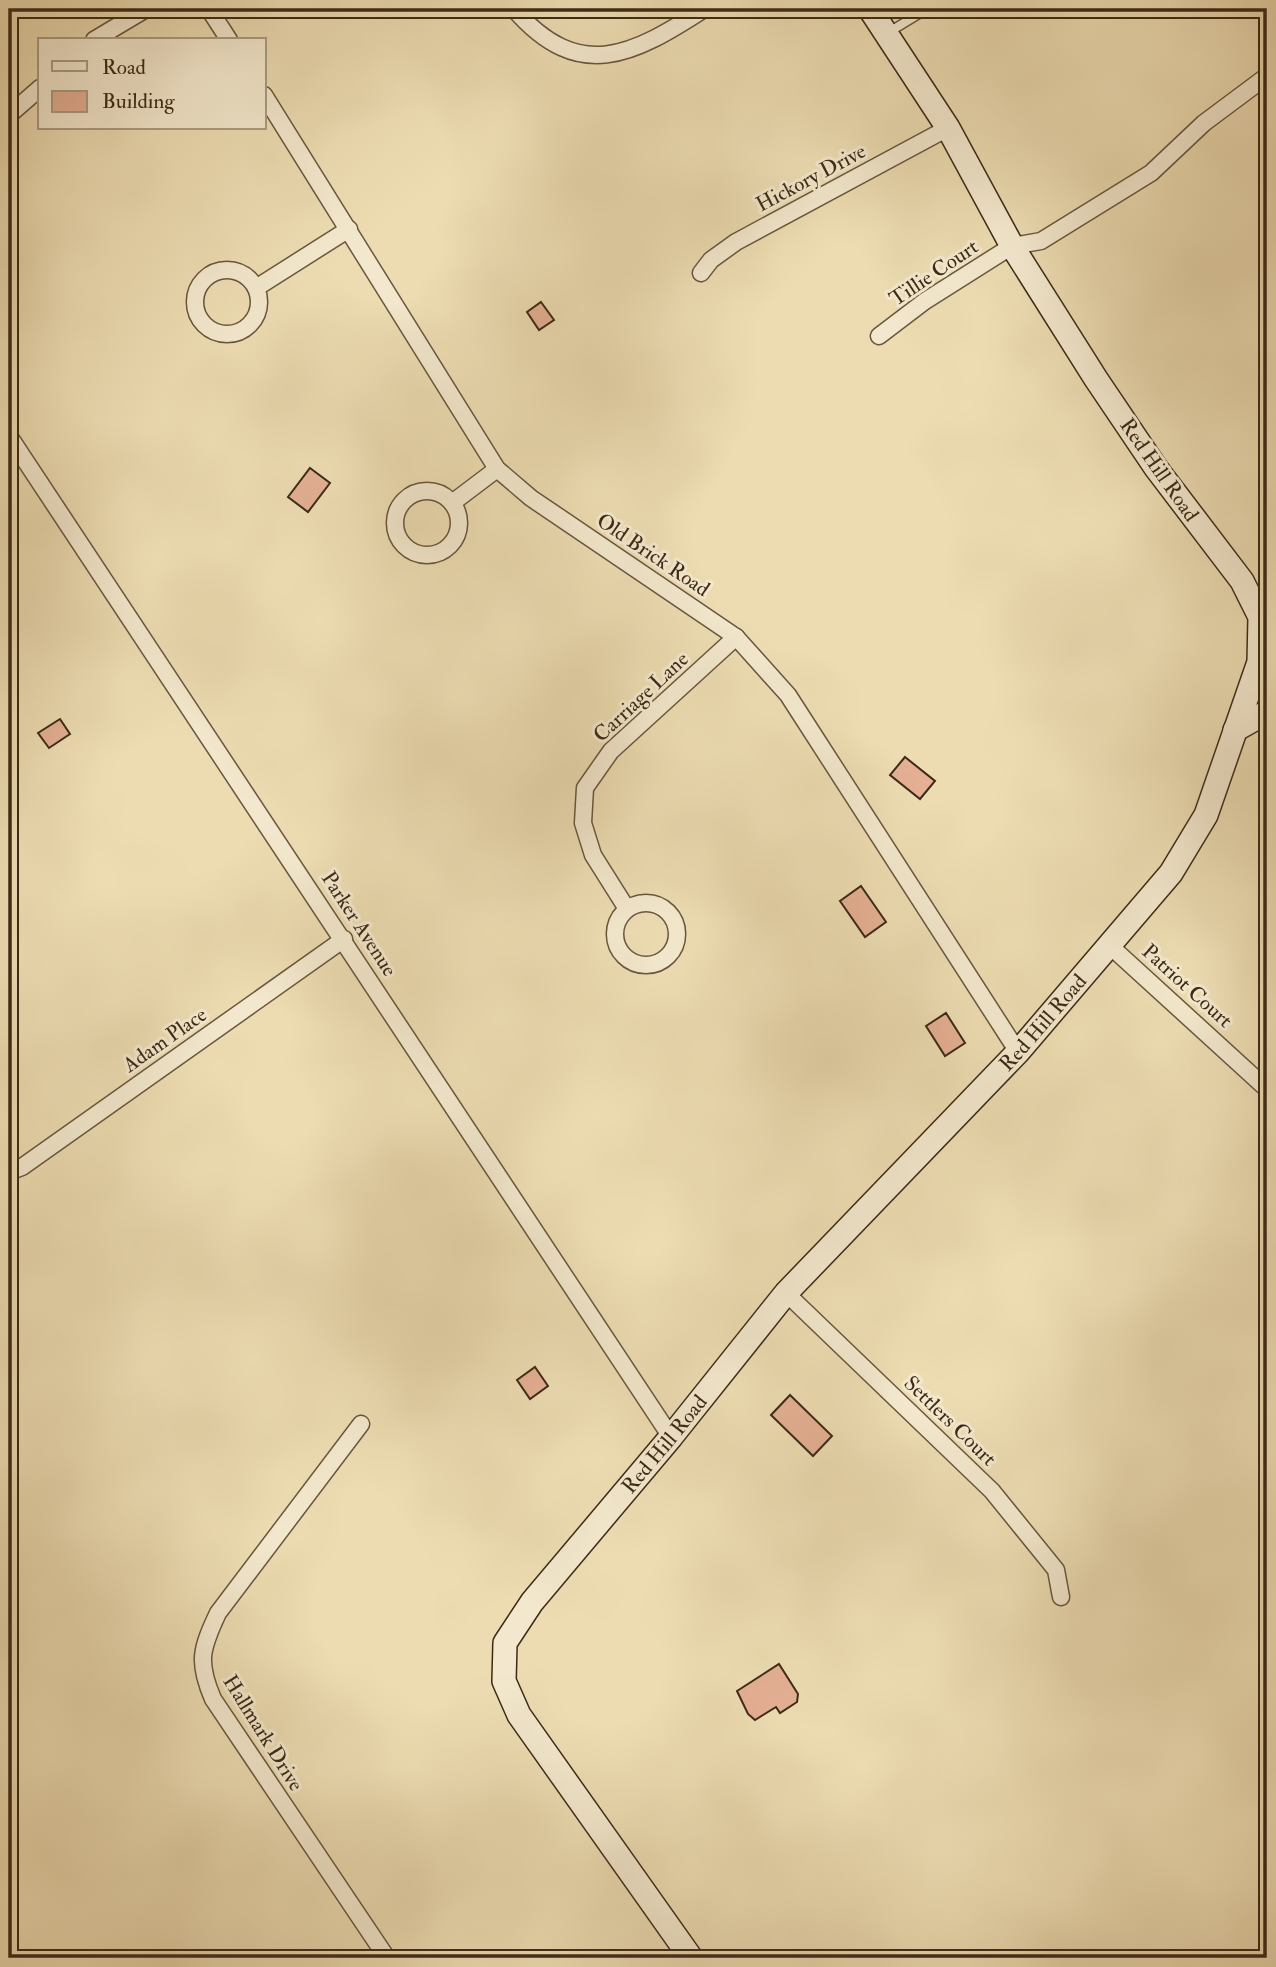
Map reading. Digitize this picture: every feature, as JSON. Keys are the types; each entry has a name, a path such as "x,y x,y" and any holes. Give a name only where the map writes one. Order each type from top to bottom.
{"street":[{"path":"97,38 146,9"},
{"path":"209,9 228,38"},
{"path":"514,9 534,32 558,48 606,56 666,33 704,9"},
{"name":"Red Hill Road","path":"684,1956 524,1722 503,1681 505,1643 532,1602 671,1437 786,1293 1018,1052 1171,873 1206,815 1259,663 1259,617 1242,581 1156,468 1012,246 948,128 870,9"},
{"name":"Tillie Court","path":"880,336 925,301 1012,246 1041,241 1151,173 1204,123 1267,76"},
{"path":"9,115 38,90"},
{"name":"Old Brick Road","path":"266,98 497,469 531,498 736,637 788,695 1018,1052"},
{"name":"Hickory Drive","path":"701,273 711,260 736,242 948,128"},
{"path":"257,288 349,229"},
{"path":"235,270 245,275 257,288 259,310 254,320 239,332 216,332 199,317 195,296 199,286 215,272 235,270"},
{"name":"Parker Avenue","path":"9,436 671,1437"},
{"path":"452,503 497,469"},
{"path":"428,491 439,494 452,503 458,524 453,542 445,550 422,555 412,552 400,541 395,520 401,503 409,496 428,491"},
{"name":"Carriage Lane","path":"626,909 593,855 583,823 585,788 611,751 736,637"},
{"path":"1235,730 1267,712"},
{"name":"Adam Place","path":"9,1172 22,1167 344,939"},
{"name":"Patriot Court","path":"1108,944 1267,1089"},
{"name":"Settlers Court","path":"786,1293 992,1491 1056,1570 1061,1597"},
{"name":"Hallmark Drive","path":"361,1424 218,1613 201,1648 203,1677 213,1699 387,1958"}],"lane":[{"path":"887,34 927,9"}],"building":[{"path":"541,302 554,320 539,330 527,312"},
{"path":"310,468 330,483 308,512 288,497"},
{"path":"60,719 70,734 49,748 38,733"},
{"path":"905,757 935,781 920,799 890,775"},
{"path":"861,886 886,922 865,937 840,901"},
{"path":"946,1013 965,1043 945,1056 926,1026"},
{"path":"535,1367 548,1386 530,1399 517,1380"},
{"path":"790,1395 832,1436 813,1456 771,1415"},
{"path":"779,1664 798,1694 797,1702 780,1713 776,1707 755,1720 748,1714 737,1691"}]}
